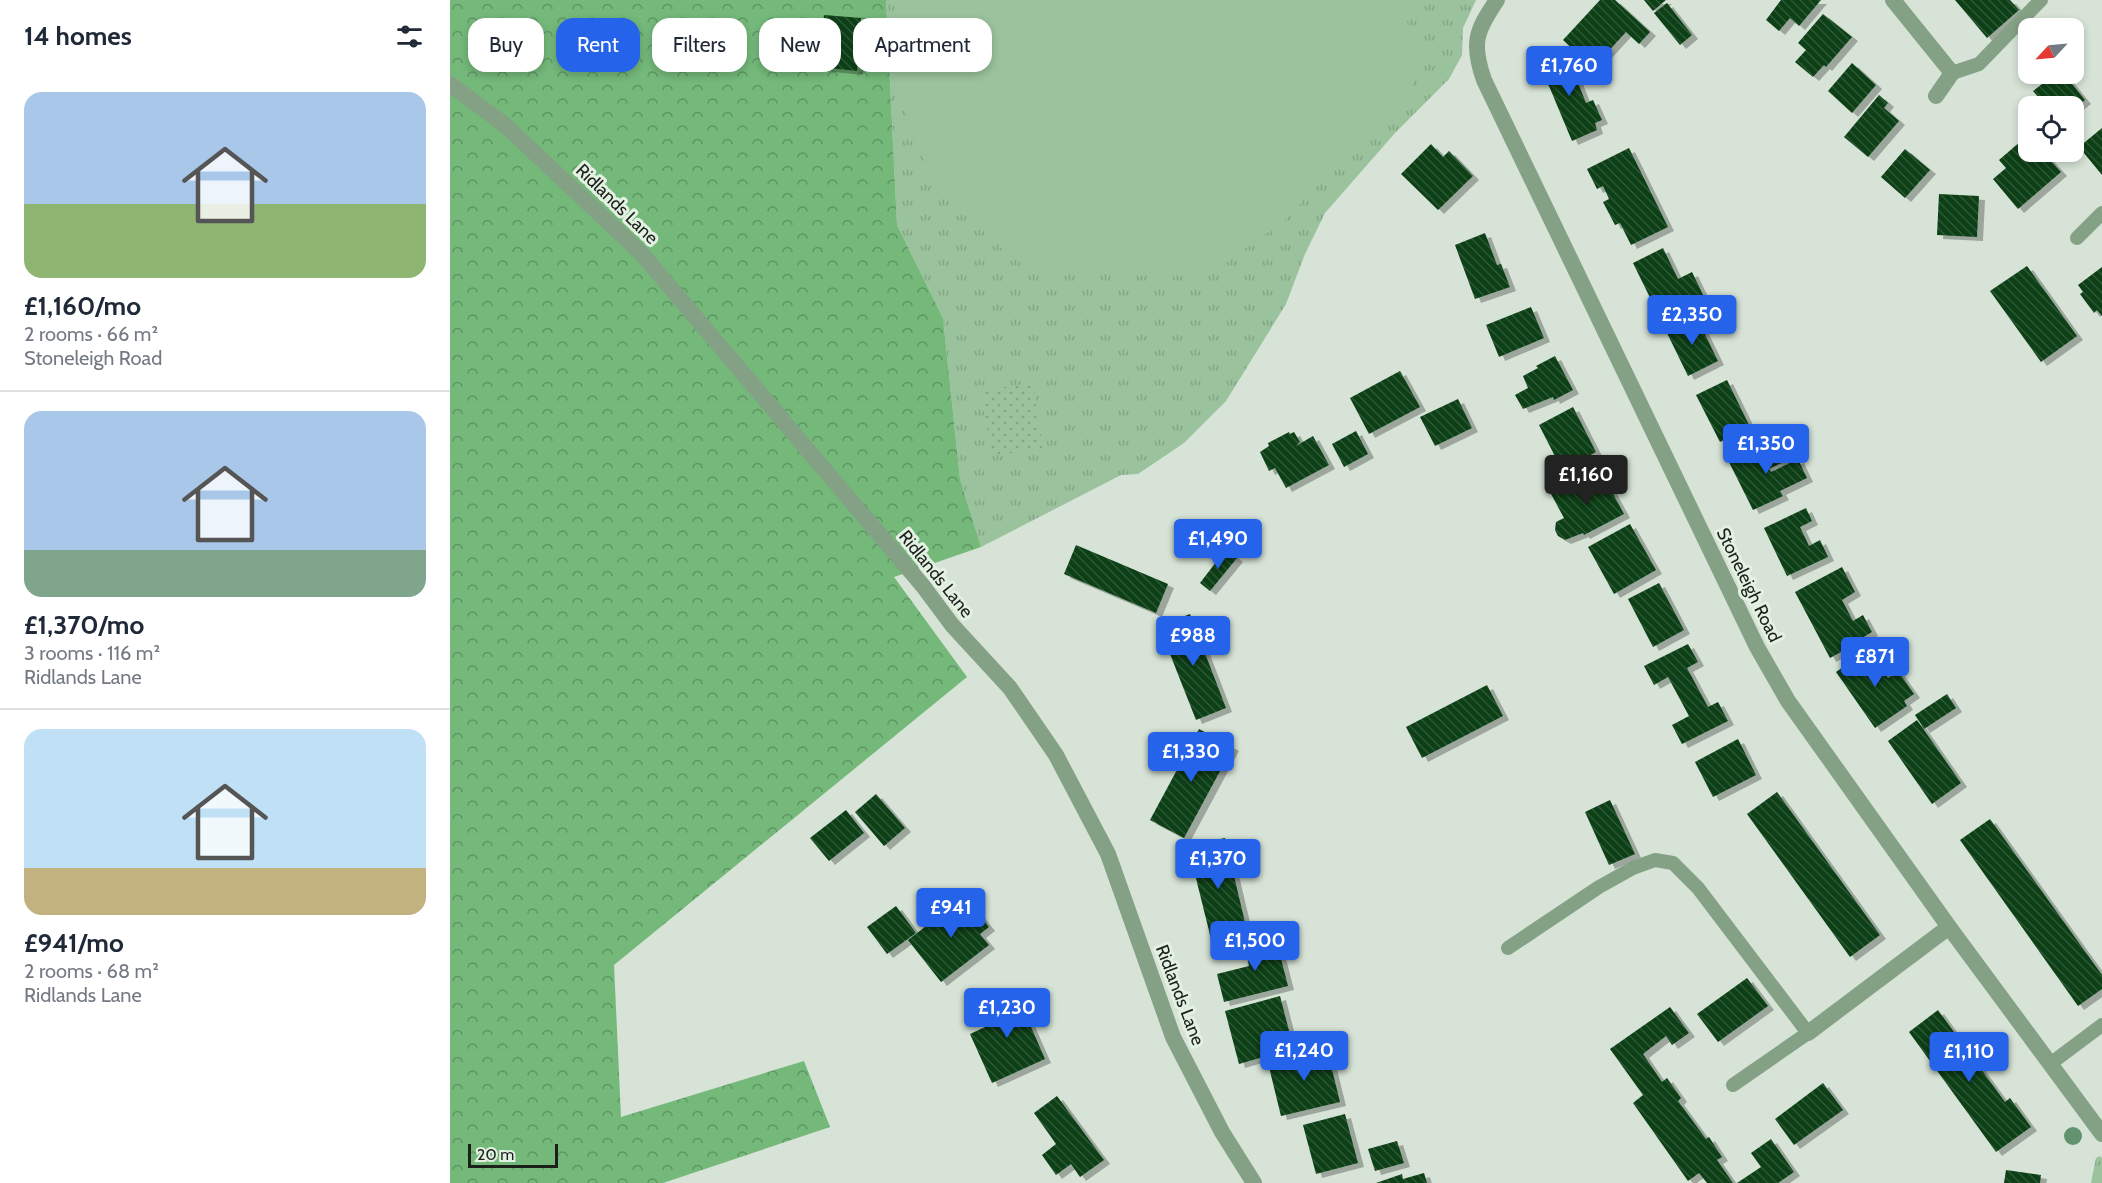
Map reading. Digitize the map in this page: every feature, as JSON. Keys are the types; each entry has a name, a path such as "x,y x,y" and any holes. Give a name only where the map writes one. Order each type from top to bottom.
{"street":[{"name":"Stoneleigh Road","path":"1497,0 1488,14 1476,44 1476,59 1484,80 1752,636 1788,701 1949,927 2102,1134"},
{"path":"1893,0 1952,73 1936,96"},
{"name":"Ridlands Lane","path":"450,84 505,125 642,254 923,586 952,625 1010,688 1056,755 1108,854 1173,1037 1222,1132 1254,1183"},
{"path":"1808,1033 1949,927"}],"lane":[{"path":"1952,73 1979,64 2041,0"},
{"path":"2077,238 2102,213"},
{"path":"1508,948 1599,887 1633,868 1655,860 1673,862 1698,888 1808,1033 1733,1085"},
{"path":"2050,1064 2102,1025"}],"green space":[{"path":"450,0 886,0 887,18 853,18 853,72 890,72 897,225 943,318 960,479 981,547 894,577 967,677 614,965 621,1117 804,1061 830,1127 663,1183 450,1183"},
{"path":"886,0 1476,0 1463,28 1462,55 1449,79 1395,133 1325,213 1305,254 1286,304 1226,401 1184,443 1138,474 1121,475 981,547 960,479 943,318 897,225 890,72 992,72 992,18 887,18"},
{"path":"905,0 1397,0 1420,50 1414,83 1283,222 1224,264 1171,277 1040,271 1017,261 997,244 922,157 897,87 897,72 992,72 992,18 899,18"},
{"path":"1033,383 1043,449 991,456 981,390"},
{"path":"2100,1156 2102,1158 2102,1183 2091,1183 2096,1158"}],"building":[{"path":"1600,0 1615,0 1650,32 1639,44 1626,32 1593,68 1563,40"},
{"path":"1644,0 1666,0 1653,11"},
{"path":"1781,0 1821,0 1799,26 1790,18 1779,31 1766,20"},
{"path":"1955,0 2010,0 2019,10 1987,38"},
{"path":"1667,3 1692,35 1680,45 1654,13"},
{"path":"1823,14 1852,37 1826,67 1824,65 1813,77 1795,62 1806,50 1798,43"},
{"path":"824,15 861,18 853,18 853,71 841,69 841,18 824,18"},
{"path":"1555,50 1569,60 1586,103 1593,100 1602,120 1595,123 1597,130 1572,141 1549,86 1535,75"},
{"path":"1852,63 1876,85 1852,113 1828,91"},
{"path":"2042,84 2072,84 2082,96 2037,96 2033,91"},
{"path":"1879,95 1888,103 1884,108 1899,121 1868,157 1844,137"},
{"path":"2102,128 2102,175 2084,153 2084,143"},
{"path":"1431,144 1443,157 1449,151 1473,176 1438,210 1401,174"},
{"path":"2018,144 2018,162 2052,162 2061,172 2018,209 1993,179 2006,168 1999,160"},
{"path":"1629,148 1668,227 1631,245 1620,223 1615,225 1603,202 1609,199 1603,186 1597,189 1587,169"},
{"path":"1905,149 1930,170 1905,198 1881,177"},
{"path":"1939,194 1979,196 1977,237 1937,235"},
{"path":"1485,233 1497,265 1501,264 1510,287 1475,299 1455,245"},
{"path":"1663,248 1678,279 1692,272 1705,299 1661,320 1633,263"},
{"path":"2027,266 2077,336 2041,362 1990,291"},
{"path":"2102,267 2102,316 2097,310 2094,313 2080,294 2083,292 2078,285"},
{"path":"1531,307 1544,338 1499,357 1486,325"},
{"path":"1696,316 1718,361 1688,376 1666,331"},
{"path":"1555,356 1573,390 1554,400 1553,397 1523,409 1515,395 1528,388 1523,376"},
{"path":"1400,371 1420,407 1369,434 1350,398"},
{"path":"1727,380 1750,427 1720,442 1696,395"},
{"path":"1458,399 1472,428 1435,446 1420,417"},
{"path":"1573,407 1596,452 1562,470 1539,425"},
{"path":"1356,431 1368,454 1344,467 1332,444"},
{"path":"1289,432 1290,434 1294,432 1300,442 1296,446 1313,436 1329,465 1286,488 1275,468 1269,471 1260,452 1269,446 1268,443"},
{"path":"1776,441 1786,461 1769,469 1771,472 1798,459 1807,478 1780,491 1783,496 1753,510 1729,462"},
{"path":"1599,468 1624,514 1584,535 1583,533 1565,540 1558,536 1555,530 1556,522 1564,518 1551,494"},
{"path":"1806,508 1812,521 1800,527 1809,546 1820,540 1828,557 1787,576 1764,528"},
{"path":"1630,524 1656,570 1614,594 1588,547"},
{"path":"1076,545 1168,584 1156,613 1064,574"},
{"path":"1226,549 1237,558 1210,591 1200,583"},
{"path":"1842,567 1855,592 1842,600 1853,621 1863,615 1872,632 1862,638 1863,640 1830,658 1795,592"},
{"path":"1659,583 1684,630 1653,647 1628,599"},
{"path":"1190,614 1226,708 1196,720 1159,626"},
{"path":"1688,644 1698,662 1687,668 1708,707 1718,702 1728,721 1682,744 1672,725 1689,716 1668,677 1654,685 1644,666"},
{"path":"1868,649 1888,678 1898,671 1914,694 1904,701 1907,706 1875,728 1836,672"},
{"path":"1487,685 1503,716 1422,758 1406,727"},
{"path":"1947,694 1956,708 1924,729 1915,715"},
{"path":"1917,720 1961,783 1932,804 1888,741"},
{"path":"1199,729 1233,747 1184,838 1150,820"},
{"path":"1738,739 1756,775 1713,797 1695,762"},
{"path":"1777,792 1880,935 1850,957 1747,814"},
{"path":"876,794 905,828 884,846 855,812"},
{"path":"1610,800 1635,854 1609,865 1585,812"},
{"path":"846,810 864,833 829,861 810,838"},
{"path":"1990,819 2102,975 2102,989 2078,1006 1960,840"},
{"path":"1225,838 1248,935 1212,943 1188,846"},
{"path":"965,896 989,927 980,934 989,945 941,982 908,940"},
{"path":"896,906 916,933 887,954 867,927"},
{"path":"1275,935 1288,986 1224,1002 1217,974 1249,966 1244,943"},
{"path":"1747,978 1768,1006 1718,1042 1697,1014"},
{"path":"1014,988 1045,1059 992,1083 970,1034 998,1021 988,1000"},
{"path":"1280,996 1293,1046 1239,1064 1225,1011"},
{"path":"1670,1007 1689,1033 1672,1045 1666,1036 1643,1054 1662,1082 1667,1078 1681,1098 1678,1101 1706,1139 1709,1137 1722,1157 1717,1160 1733,1183 1707,1183 1699,1173 1688,1181 1633,1103 1643,1095 1610,1049"},
{"path":"1938,1010 2005,1102 2010,1098 2031,1127 1996,1152 1909,1032"},
{"path":"1327,1049 1340,1102 1281,1116 1268,1063"},
{"path":"1823,1083 1843,1110 1794,1145 1775,1119"},
{"path":"1057,1096 1104,1160 1080,1177 1071,1164 1056,1175 1042,1155 1056,1144 1034,1113"},
{"path":"1345,1114 1358,1163 1316,1174 1303,1125"},
{"path":"1771,1139 1794,1172 1778,1183 1737,1183 1761,1167 1751,1153"},
{"path":"1397,1141 1404,1163 1375,1171 1368,1149"},
{"path":"2006,1170 2041,1175 2040,1183 2004,1183"},
{"path":"1424,1173 1427,1183 1376,1183 1402,1174 1403,1179"}]}
